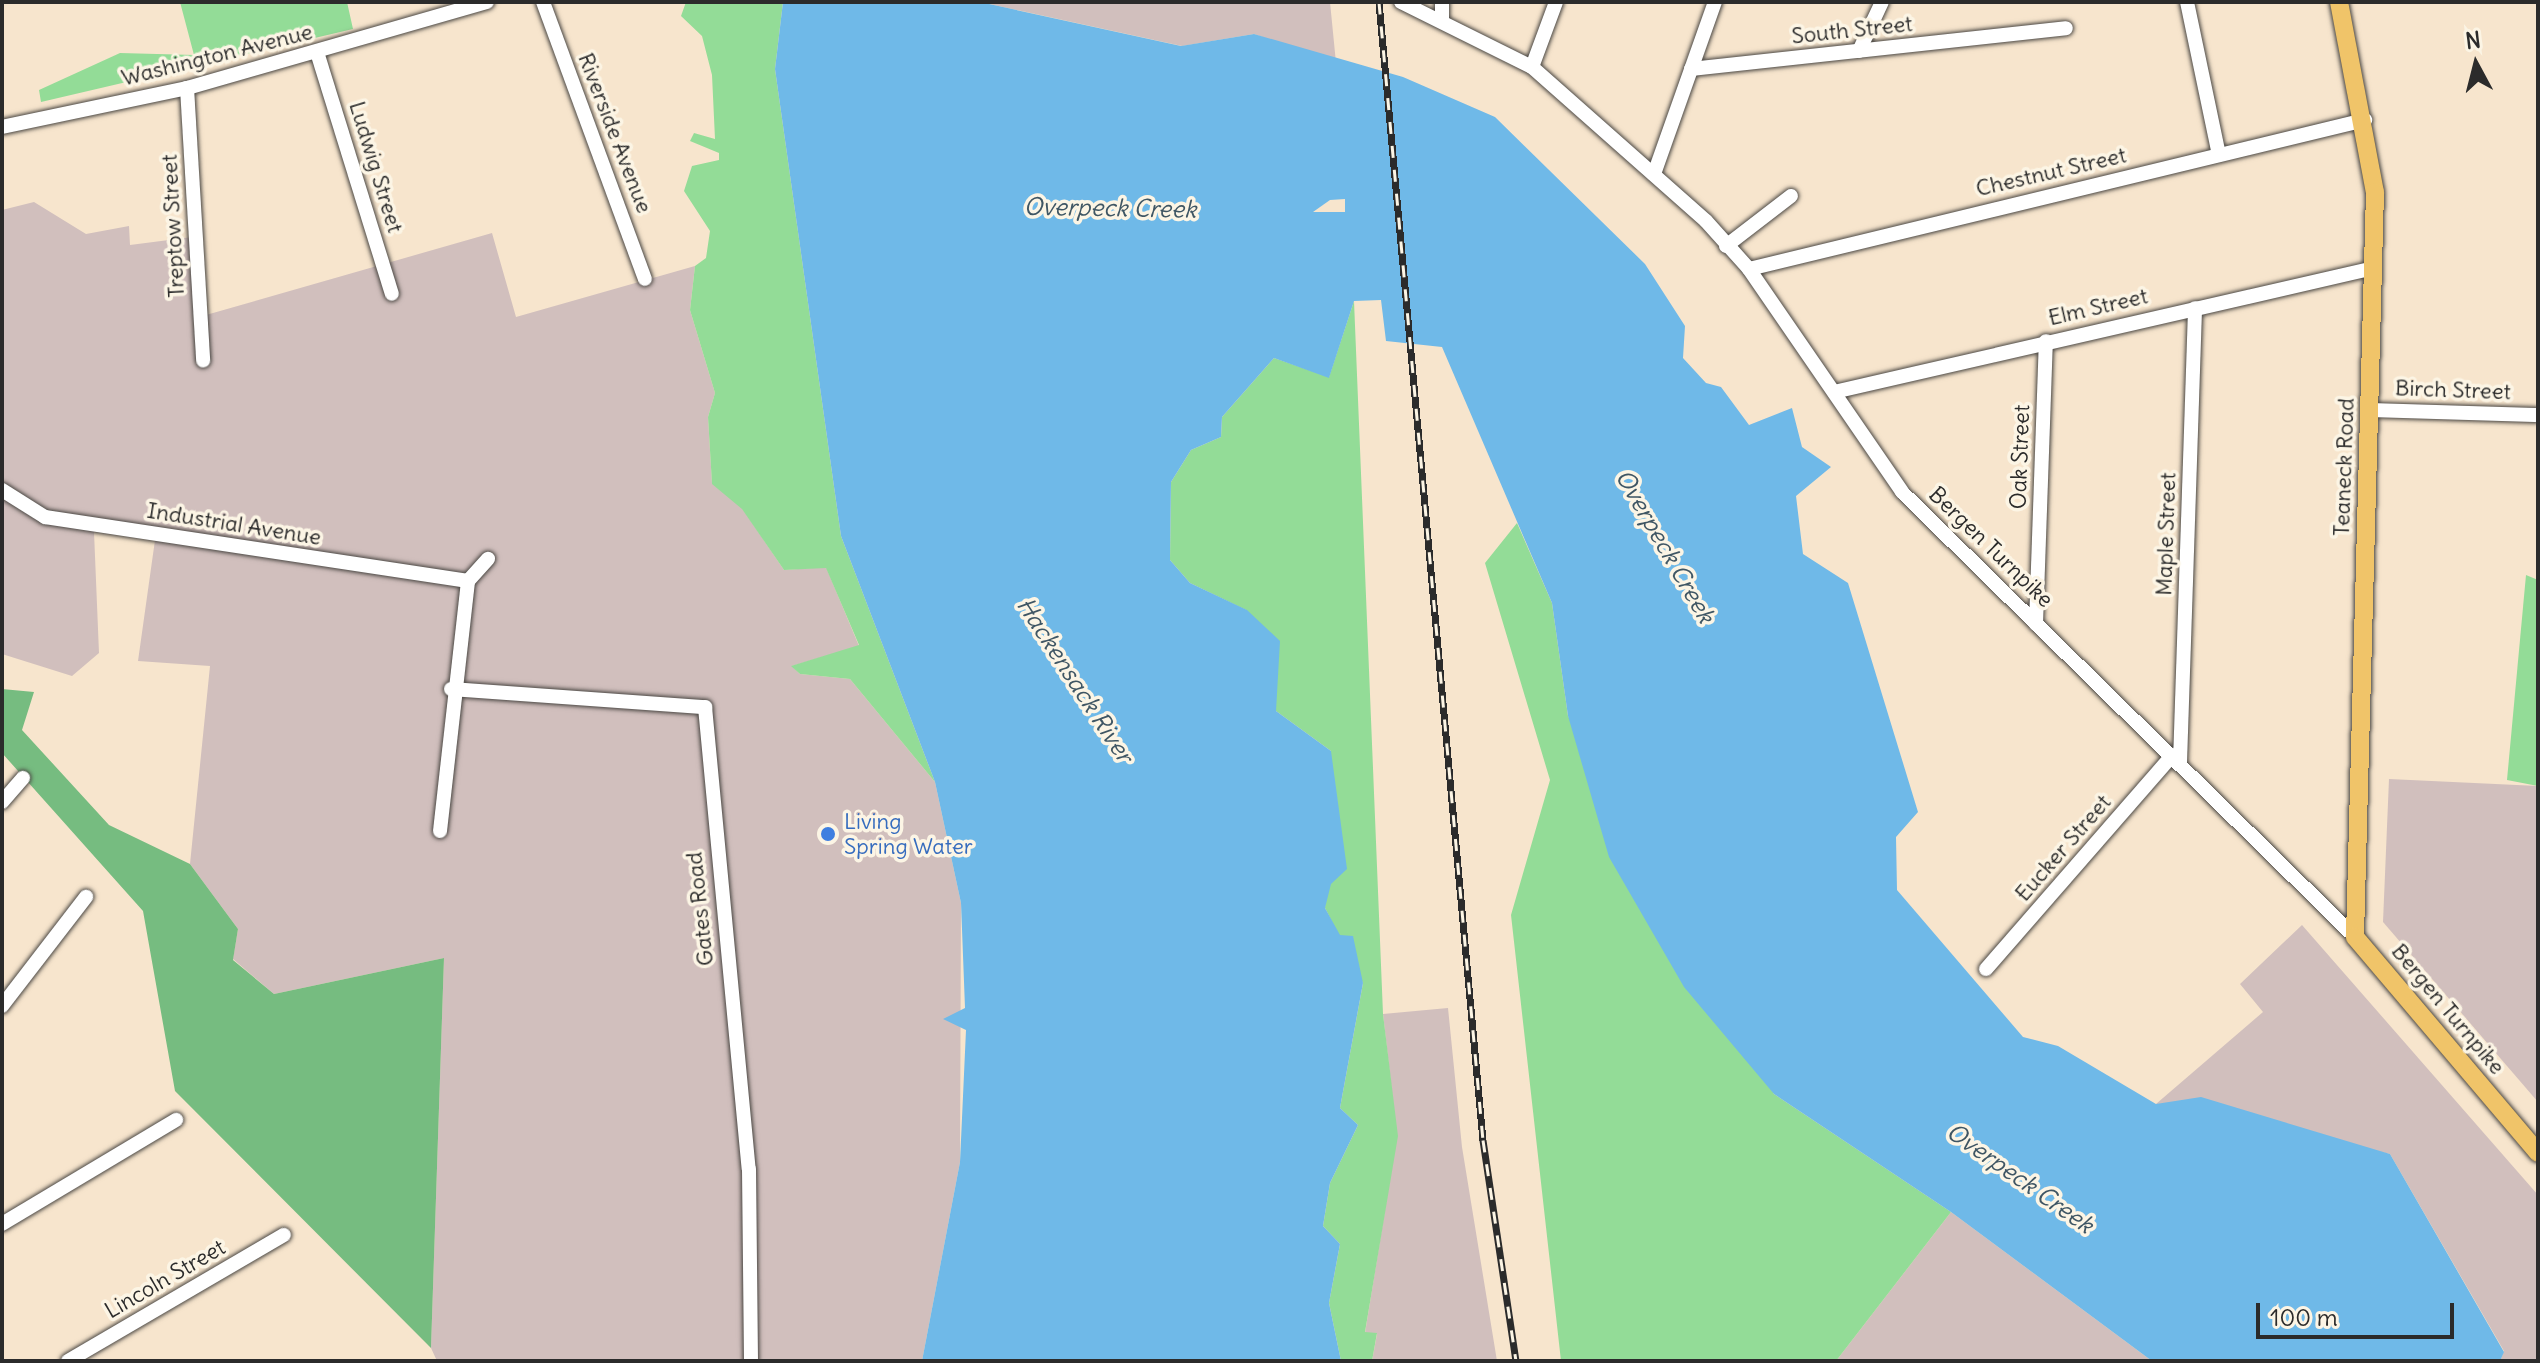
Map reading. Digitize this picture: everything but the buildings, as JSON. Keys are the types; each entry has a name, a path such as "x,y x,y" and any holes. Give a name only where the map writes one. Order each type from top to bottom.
{"main road":[{"name":"Teaneck Road","path":"2339,2 2365,120 2375,192 2355,937"},
{"name":"Bergen Turnpike","path":"2355,937 2538,1153"}],"street":[{"name":"Washington Avenue","path":"2,127 187,88 487,2"},
{"name":"Riverside Avenue","path":"543,2 645,279"},
{"name":"Bergen Turnpike","path":"1401,2 1532,67 1654,174 1749,269 1902,492 2355,937"},
{"path":"1442,2 1442,20"},
{"path":"1532,67 1556,2"},
{"path":"1654,174 1715,2"},
{"path":"1859,51 1882,2"},
{"path":"2187,2 2219,155"},
{"name":"South Street","path":"1691,69 2066,28"},
{"name":"Ludwig Street","path":"317,52 392,294"},
{"name":"Treptow Street","path":"187,88 203,361"},
{"name":"Chestnut Street","path":"1749,269 2365,120"},
{"path":"1726,246 1791,196"},
{"name":"Elm Street","path":"1834,392 2374,268"},
{"name":"Maple Street","path":"2177,759 2195,308"},
{"name":"Oak Street","path":"2036,624 2046,341"},
{"name":"Birch Street","path":"2369,410 2536,415"},
{"name":"Industrial Avenue","path":"2,490 45,517 468,581"},
{"path":"440,831 451,689 468,581 488,559"},
{"name":"Gates Road","path":"451,689 705,707 749,1169 751,1361"},
{"name":"Eucker Street","path":"1986,969 2177,759"},
{"path":"2,802 23,778"},
{"path":"2,1006 86,897"},
{"path":"2,1224 176,1120"},
{"name":"Lincoln Street","path":"68,1361 284,1235"}],"shaded area":[{"path":"980,2 1330,2 1336,63 1254,34 1182,46"},
{"path":"34,202 86,234 129,226 130,245 200,236 206,315 492,233 516,317 695,266 690,310 715,393 708,417 712,483 742,508 784,570 826,567 859,646 792,666 800,674 850,679 935,782 961,903 960,1162 922,1361 437,1361 431,1348 444,958 274,994 233,959 238,929 190,864 210,666 138,661 155,540 94,532 99,653 72,676 2,654 2,210"},
{"path":"2389,779 2538,786 2538,1102 2383,922"},
{"path":"2302,925 2538,1195 2538,1361 2500,1361 2504,1351 2390,1154 2156,1104 2263,1012 2240,984"},
{"path":"1448,1008 1462,1147 1497,1361 1372,1361 1377,1334 1365,1333 1397,1136 1383,1014"},
{"path":"1951,1212 2152,1361 1836,1361"}],"green space":[{"path":"180,2 347,2 353,29 41,102 39,90 120,53 194,55"},
{"path":"686,2 783,2 775,69 841,536 935,782 850,679 800,674 791,666 859,645 826,568 784,570 742,509 712,484 708,417 715,393 690,310 695,266 706,258 710,231 684,191 692,166 719,160 719,153 690,141 694,133 715,139 712,75 702,36 681,16"},
{"path":"1354,301 1383,1014 1398,1136 1365,1332 1377,1333 1372,1361 1341,1361 1329,1303 1340,1244 1323,1226 1330,1183 1358,1125 1340,1108 1363,983 1325,908 1331,751 1276,711 1246,610 1190,583 1170,560 1171,482 1191,450 1221,437 1222,417 1274,358 1329,377"},
{"path":"1517,523 1552,603 1568,716 1774,1094 1951,1212 1836,1361 1561,1361 1511,915 1550,780 1485,563"},
{"path":"2526,575 2538,580 2538,786 2507,780"},
{"path":"2,689 34,692 22,730 109,825 190,864 238,929 233,960 274,994 444,958 431,1348 175,1091 143,911 2,753"}],"water":[{"path":"783,2 980,2 1181,46 1254,34 1403,77 1495,117 1645,264 1685,326 1683,358 1706,383 1721,387 1749,425 1792,408 1802,447 1831,467 1796,496 1803,554 1848,583 1918,812 1896,837 1897,890 2023,1037 2058,1046 2156,1104 2201,1097 2390,1154 2504,1352 2500,1361 2152,1361 1951,1212 1774,1094 1684,987 1609,857 1568,716 1552,603 1442,347 1386,341 1381,300 1354,301 1329,378 1274,358 1222,417 1221,437 1191,450 1171,482 1170,560 1190,583 1247,610 1280,641 1276,711 1331,751 1347,869 1331,884 1325,908 1340,935 1353,936 1363,983 1340,1108 1358,1125 1330,1183 1323,1226 1340,1244 1329,1303 1341,1361 922,1361 960,1162 966,1030 943,1019 965,1008 961,903 935,782 841,536 775,69"}],"pier":[{"path":"1345,199 1345,212 1313,212 1330,200"}],"railway":[{"path":"1379,2 1483,1140 1516,1361"}],"place":[{"name":"Living Spring Water","path":"828,834"}],"water label":[{"name":"Overpeck Creek","path":"1110,208"},
{"name":"Overpeck Creek","path":"1665,546"},
{"name":"Hackensack River","path":"1075,680"},
{"name":"Overpeck Creek","path":"2020,1178"}]}
